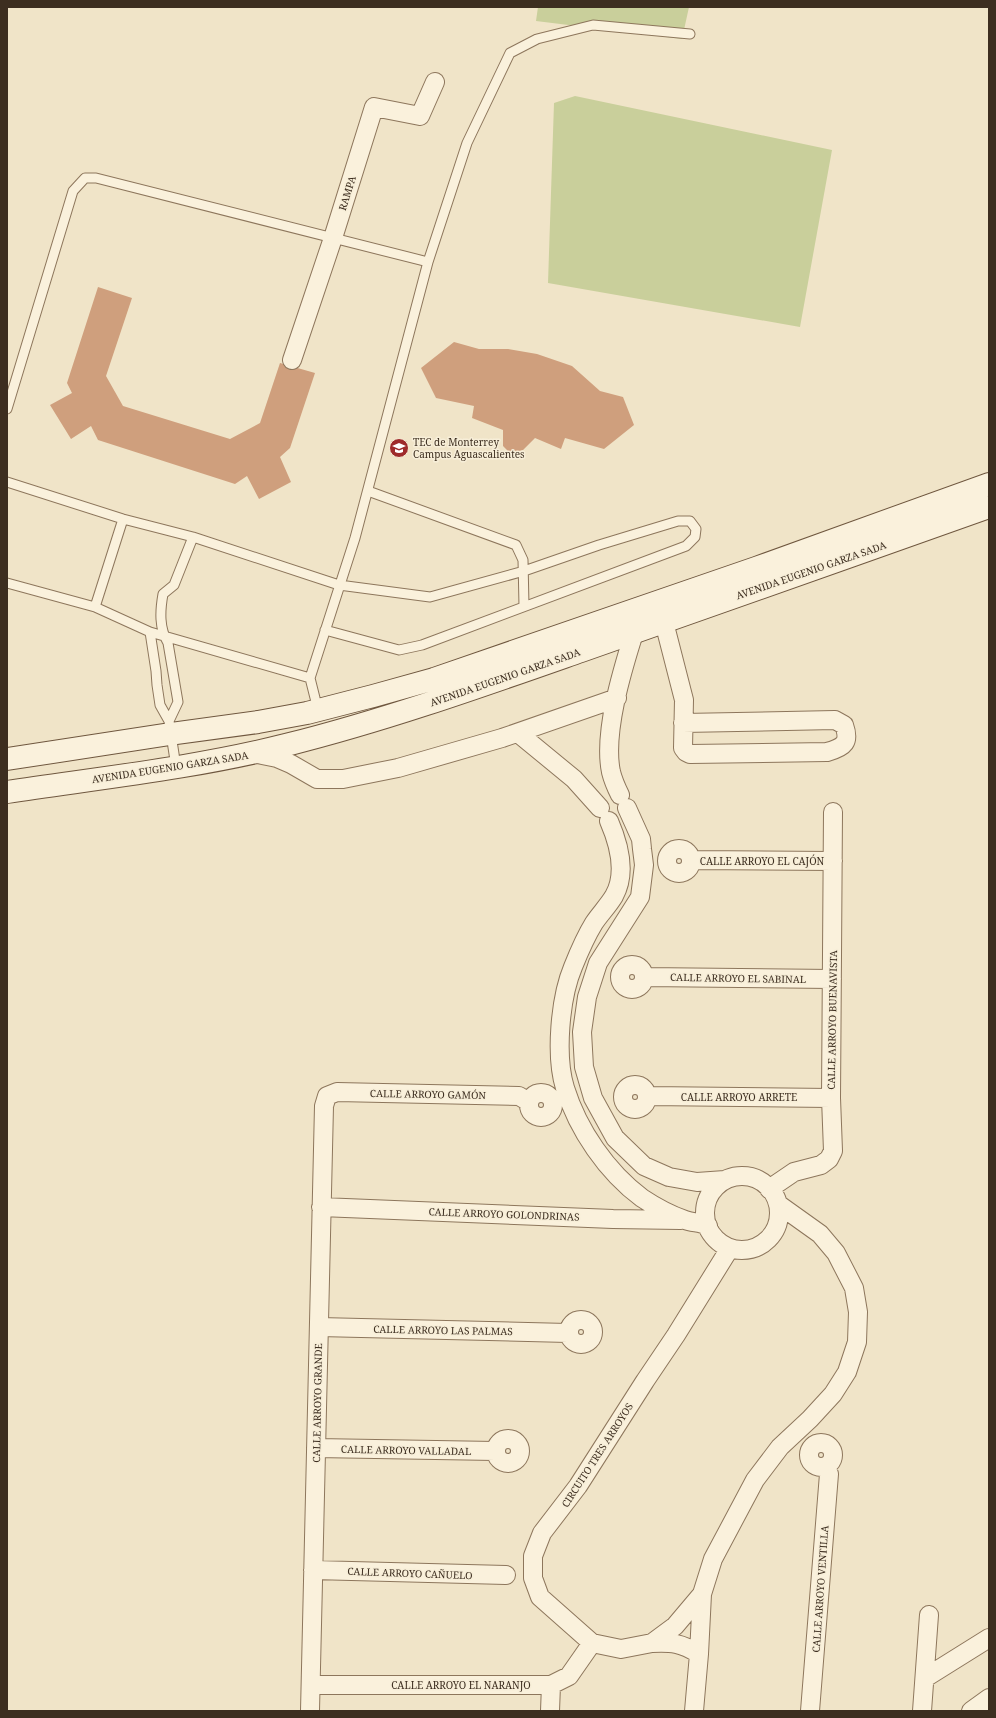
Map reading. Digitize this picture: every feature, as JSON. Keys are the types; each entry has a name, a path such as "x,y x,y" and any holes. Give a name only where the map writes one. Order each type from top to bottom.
{"main road":[{"name":"AVENIDA EUGENIO GARZA SADA","path":"7,759 169,727 258,722 318,710 373,696 434,678 756,568 989,484"},
{"name":"AVENIDA EUGENIO GARZA SADA","path":"7,792 176,768 253,753 409,710 634,633 989,507"}],"street":[{"name":"RAMPA","path":"292,360 333,238 374,107 420,116 435,82"},
{"path":"664,622 684,700 683,723 683,748 690,754 828,752 838,749 845,743 847,734 844,725 835,720 683,723"},
{"name":"CIRCUITO TRES ARROYOS","path":"634,633 617,698 610,733 611,771 623,802 641,839 644,865 640,897 598,963 589,990 582,1032 584,1067 593,1098 615,1138 644,1166 669,1177 697,1182 725,1180 743,1176 755,1178 764,1183 773,1192 778,1204 820,1234 836,1253 854,1288 858,1312 857,1342 847,1372 833,1394 810,1419 780,1447 755,1480 712,1559 702,1594 675,1626 652,1643"},
{"path":"253,753 291,764 317,779 343,779 398,768 518,733 617,698"},
{"path":"518,733 574,779 605,814 616,838 620,856 620,877 614,896 594,923 572,968 562,1010 559,1051 564,1087 578,1122 603,1159 626,1185 643,1199 686,1220 700,1222 708,1226"},
{"path":"582,788 588,790 596,789 602,786 611,771"},
{"name":"CALLE ARROYO BUENAVISTA","path":"770,1189 794,1172 821,1165 829,1159 833,1151 831,1098 833,812"},
{"name":"CALLE ARROYO EL CAJÓN","path":"692,860 833,861"},
{"name":"CALLE ARROYO EL SABINAL","path":"644,977 832,979"},
{"name":"CALLE ARROYO GAMÓN","path":"327,1096 337,1092 519,1096 529,1102"},
{"name":"CALLE ARROYO GRANDE","path":"310,1711 321,1206 324,1106 327,1096"},
{"name":"CALLE ARROYO ARRETE","path":"648,1096 831,1098"},
{"path":"725,1180 715,1188 708,1200 706,1220 711,1232 718,1241 730,1248 748,1250 760,1246 770,1238 776,1228 779,1215 778,1204"},
{"path":"613,1219 622,1213 626,1204 626,1185"},
{"name":"CALLE ARROYO GOLONDRINAS","path":"321,1206 613,1219 686,1220"},
{"name":"CIRCUITO TRES ARROYOS","path":"699,1654 685,1646 671,1642 652,1643 621,1649 592,1643 540,1597 533,1578 533,1556 542,1533 578,1486 676,1335 730,1248"},
{"name":"CALLE ARROYO LAS PALMAS","path":"318,1327 568,1333"},
{"name":"CALLE ARROYO VALLADAL","path":"316,1448 495,1451"},
{"name":"CALLE ARROYO VENTILLA","path":"810,1711 828,1474 826,1467"},
{"name":"CALLE ARROYO CAÑUELO","path":"313,1570 506,1575"},
{"path":"694,1711 702,1594"},
{"path":"922,1711 929,1615"},
{"path":"925,1678 989,1638"},
{"name":"CALLE ARROYO EL NARANJO","path":"311,1685 551,1685 569,1676 592,1643"},
{"path":"550,1711 551,1685"},
{"path":"971,1711 989,1698"}],"lane":[{"path":"318,710 310,678 355,538 428,262 467,143 510,53 537,39 593,25 690,34"},
{"path":"7,408 73,191 85,178 96,178 428,262"},
{"path":"7,482 123,519 193,537 339,585 430,597 524,571 599,545 678,521 690,521 696,529 695,537 686,546 422,645 400,650 325,630"},
{"path":"368,491 516,545 523,560 524,606"},
{"path":"95,607 123,519"},
{"path":"169,727 178,702 168,643 164,636 160,613 162,594 174,585 193,537"},
{"path":"7,583 95,607 150,632 310,678"},
{"path":"150,632 160,705 169,727 176,768"}],"green space":[{"path":"538,7 689,7 682,39 536,21"},
{"path":"575,96 832,150 800,327 548,283 554,103"}],"building":[{"path":"98,287 132,298 106,376 123,406 230,439 260,423 280,363 315,373 290,448 280,457 291,482 259,499 247,476 235,484 98,440 91,426 71,439 50,405 72,393 67,383"},
{"path":"454,342 479,349 508,349 537,354 572,366 600,391 623,397 634,425 604,449 565,438 561,449 535,438 523,450 510,453 503,446 503,430 472,418 474,406 436,398 421,368"}],"place":[{"name":"TEC de Monterrey Campus Aguascalientes","path":"399,448"}]}
